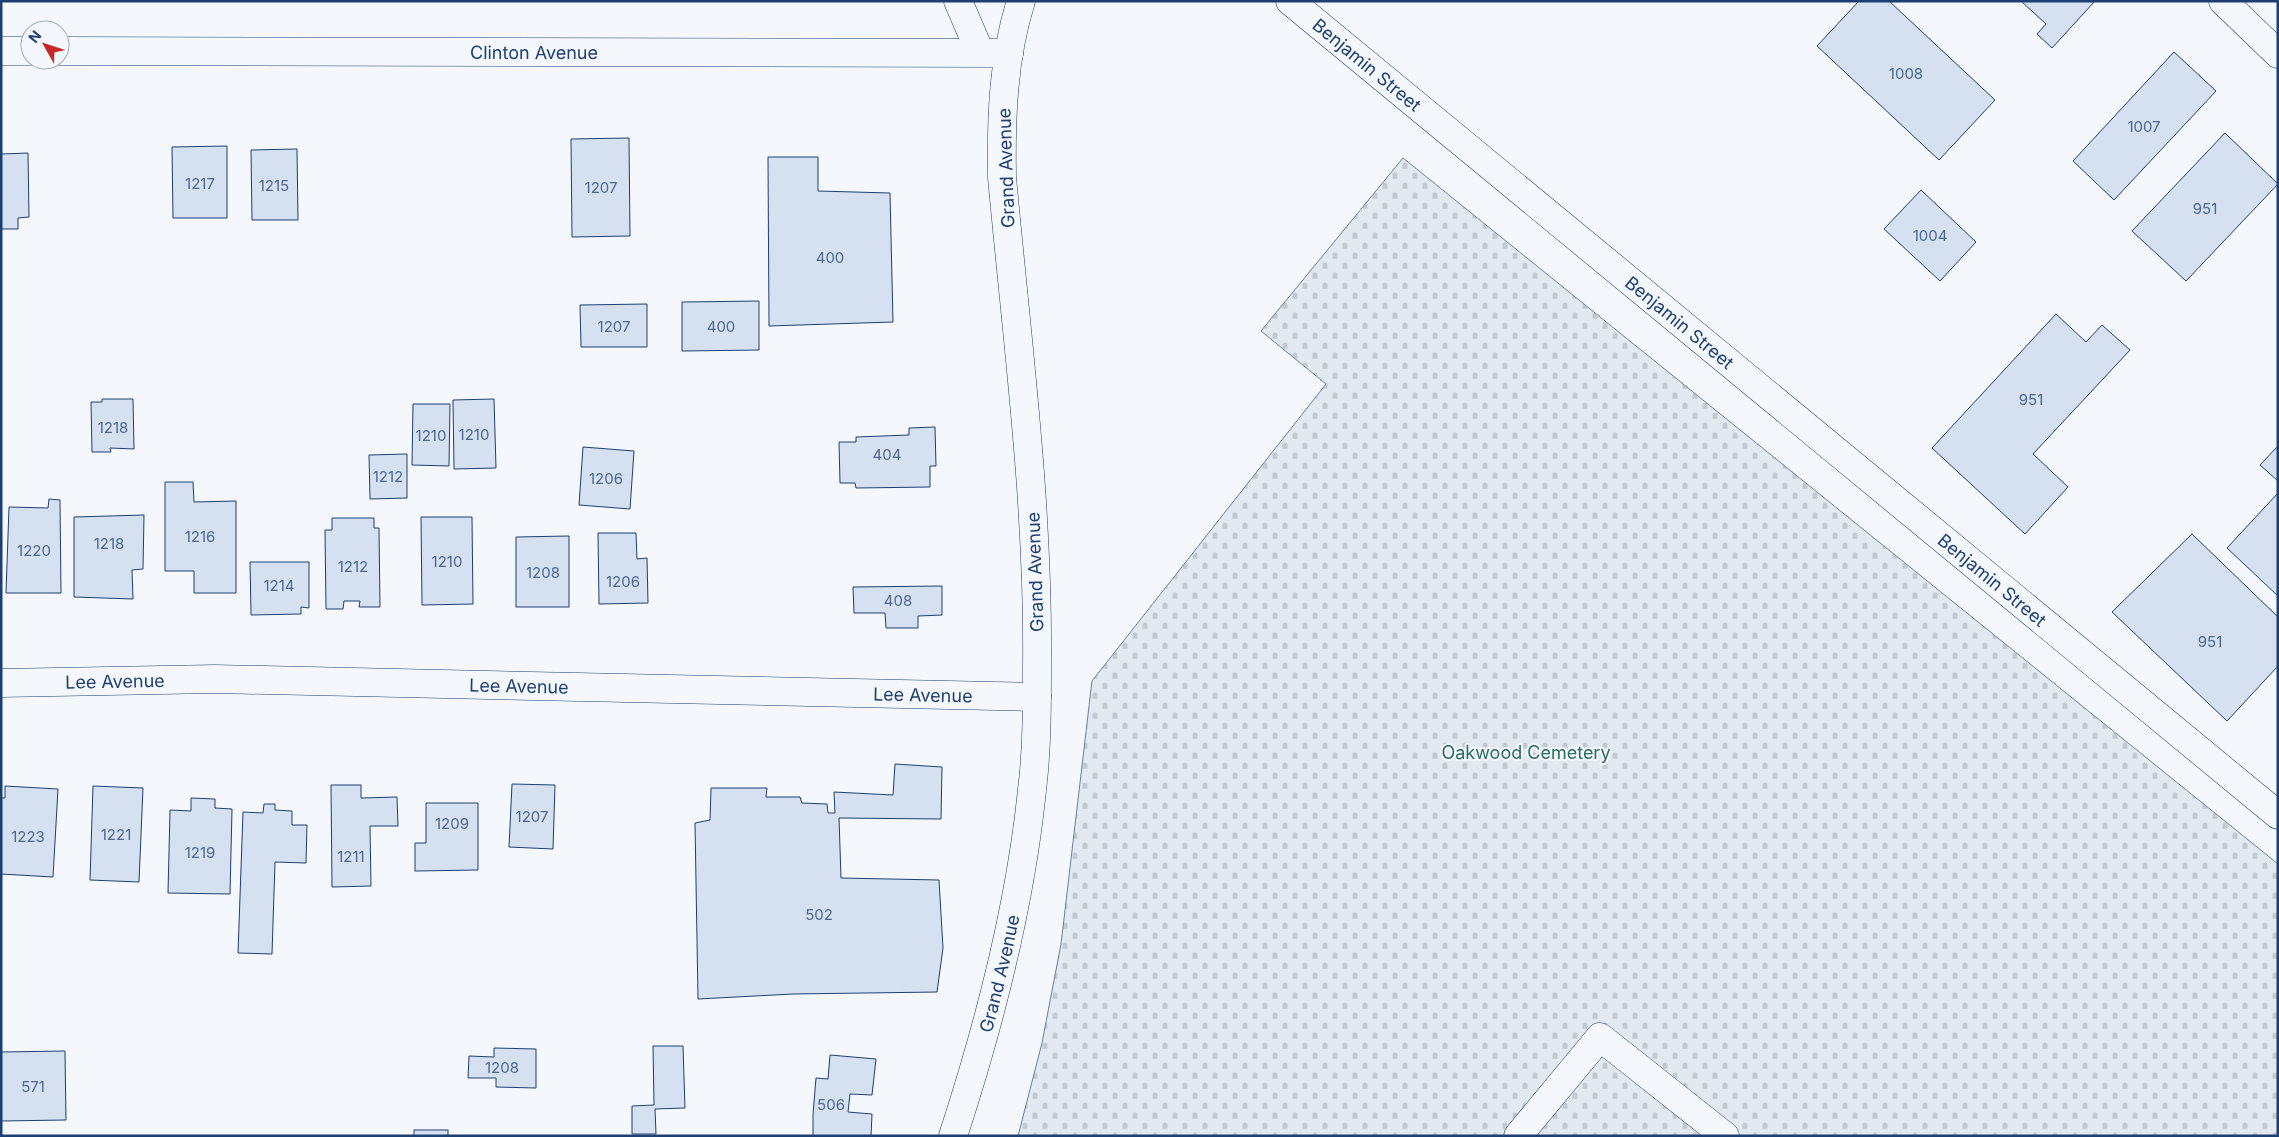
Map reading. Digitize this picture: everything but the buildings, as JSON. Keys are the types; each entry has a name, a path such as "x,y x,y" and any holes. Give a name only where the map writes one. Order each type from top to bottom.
{"street":[{"path":"958,1 980,52"},
{"name":"Grand Avenue","path":"953,1136 987,1024 1009,935 1022,865 1033,788 1037,697 1038,594 1032,503 1002,178 1001,124 1009,53 1021,1"},
{"name":"Benjamin Street","path":"1290,1 2278,815"},
{"path":"2223,1 2278,54"},
{"path":"1,51 20,51"},
{"name":"Clinton Avenue","path":"70,51 1009,53"},
{"name":"Lee Avenue","path":"1,683 215,679 1037,697"},
{"path":"1518,1136 1600,1037 1725,1136"}],"green space":[{"name":"Oakwood Cemetery","path":"1403,158 2278,864 2278,1136 1018,1136 1042,1043 1061,944 1092,681 1326,384 1261,331"}]}
